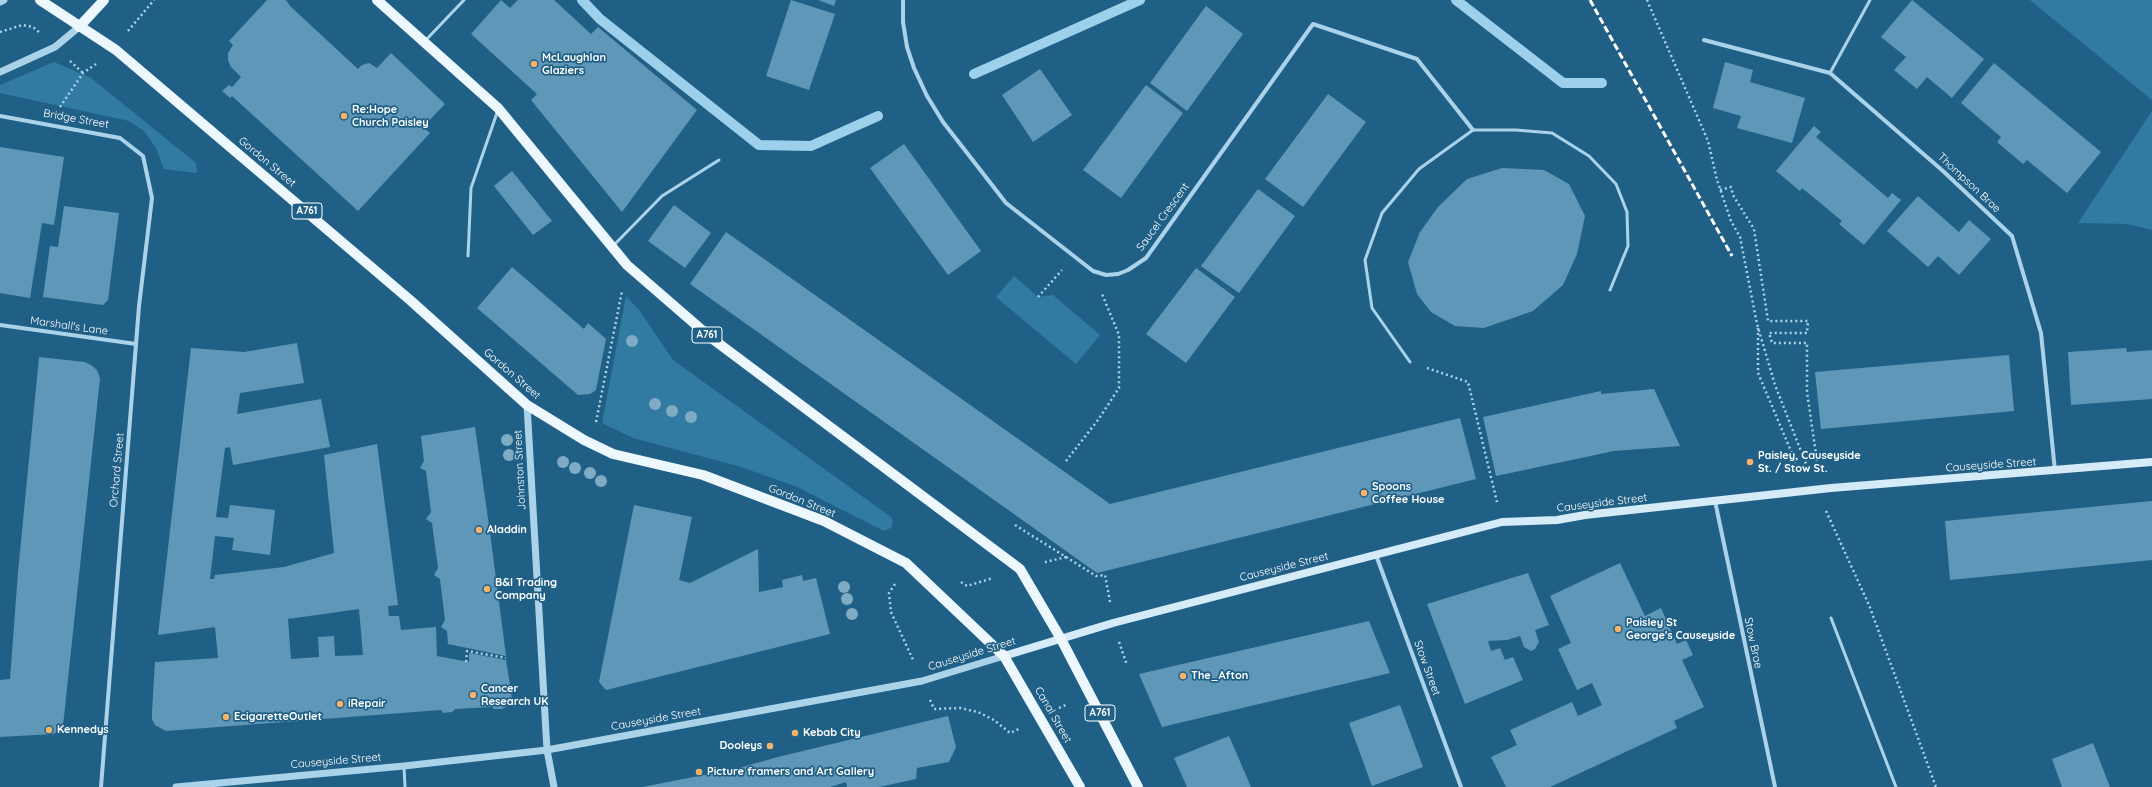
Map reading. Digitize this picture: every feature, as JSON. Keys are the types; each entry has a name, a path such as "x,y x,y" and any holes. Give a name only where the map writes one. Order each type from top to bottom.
{"main road":[{"name":"Gordon Street","path":"40,0 116,50 410,300 527,405 592,444 613,454 703,475 824,521 906,563 1004,656"},
{"path":"79,27 104,0"},
{"name":"A761","path":"377,0 498,108 628,265 710,337 1020,569 1061,639 1138,787"},
{"name":"Causeyside Street","path":"1004,656 1113,623 1502,522 1557,520 1585,515 1764,497 1831,488 2152,462"},
{"name":"Canal Street","path":"1004,656 1080,787"}],"street":[{"path":"0,2 4,0"},
{"name":"Saucel Crescent","path":"903,0 903,22 907,47 914,68 927,96 943,122 1006,203 1093,271 1106,275 1118,274 1138,265 1146,258 1313,24 1417,59 1474,130"},
{"path":"0,72 55,47 79,27"},
{"name":"Thompson Brae","path":"1704,40 1830,73 1943,171 2012,236 2041,333 2055,471"},
{"name":"Bridge Street","path":"0,116 120,138 143,156"},
{"name":"Orchard Street","path":"101,787 136,344 152,198 143,156"},
{"name":"Marshall's Lane","path":"0,325 136,344"},
{"name":"Johnston Street","path":"527,405 547,750 554,787"},
{"name":"Stow Brae","path":"1715,502 1774,787"},
{"name":"Stow Street","path":"1376,555 1461,787"},
{"name":"Causeyside Street","path":"176,787 404,766 547,750 922,681 1004,656"}],"lane":[{"path":"423,42 464,0"},
{"path":"1830,73 1870,0"},
{"path":"468,256 471,188 498,108"},
{"path":"1410,362 1372,308 1365,260 1382,213 1386,208 1419,169 1474,130 1516,130 1552,133 1589,156 1616,184 1627,212 1628,246 1610,290"},
{"path":"613,247 662,196 718,160"},
{"path":"1831,618 1896,787"},
{"path":"404,766 405,787"}],"path":[{"path":"1648,0 1708,141 1720,190 1731,221 1740,237 1758,324 1775,385 1809,472"},
{"path":"48,126 83,73"},
{"path":"1720,190 1731,186 1733,195 1754,229 1768,321 1808,321 1807,333 1769,333 1772,343 1808,343 1807,392 1813,440 1822,489"},
{"path":"1038,297 1075,257"},
{"path":"592,444 628,265"},
{"path":"1066,461 1098,420 1118,388 1118,335 1093,271"},
{"path":"1758,324 1758,373 1808,491"},
{"path":"1410,362 1468,382 1502,522"},
{"path":"1824,506 1869,605 1936,787"},
{"path":"956,577 967,586 1066,556 1015,526"},
{"path":"906,563 889,594 891,612 934,709 960,708 978,712 994,720 1010,733 1067,703 1071,710"},
{"path":"466,662 467,651 506,658"}],"shaded area":[{"path":"2030,0 2152,0 2152,100"},
{"path":"54,62 91,78 196,163 197,173 164,169 156,148 144,131 129,121 0,93 0,85"},
{"path":"2152,111 2152,230 2127,224 2078,223"},
{"path":"1014,276 1038,297 1053,295 1100,335 1076,364 996,297"},
{"path":"626,296 639,310 673,360 891,517 893,522 891,528 884,531 795,486 738,466 633,438 602,423"}],"building":[{"name":"Re:Hope Church Paisley","path":"267,0 286,0 290,6 358,69 362,65 369,63 377,68 391,53 445,104 423,127 430,133 358,211 232,96 230,98 222,91 229,85 232,87 241,77 231,67 228,60 228,53 233,45 229,41"},
{"path":"501,0 510,8 518,0 554,0 591,34 598,27 697,110 622,212 531,100 537,94 471,34"},
{"path":"791,0 835,14 809,90 766,76"},
{"path":"818,0 836,0 834,6"},
{"path":"1912,0 1984,59 1952,98 1927,77 1917,89 1894,70 1906,57 1881,37"},
{"path":"1206,6 1243,34 1187,111 1150,83"},
{"path":"1725,62 1753,70 1750,82 1805,98 1792,143 1737,128 1741,116 1713,108"},
{"path":"1994,63 2101,152 2067,193 2027,160 2023,164 1997,142 2001,137 1961,103"},
{"path":"1040,69 1072,115 1033,142 1002,95"},
{"path":"1146,85 1183,113 1121,198 1083,170"},
{"path":"1328,94 1366,122 1303,207 1265,179"},
{"path":"1814,126 1821,132 1816,137 1888,198 1892,193 1901,200 1864,245 1839,224 1842,221 1802,188 1800,191 1776,171"},
{"path":"904,144 981,251 948,275 870,168"},
{"path":"0,147 64,157 54,225 42,223 30,298 0,293"},
{"path":"1502,168 1544,170 1569,184 1585,216 1577,254 1563,285 1533,311 1484,328 1455,326 1431,312 1417,294 1408,262 1420,232 1438,207 1467,179"},
{"path":"512,171 552,221 533,235 494,186"},
{"path":"1258,189 1295,216 1239,293 1201,266"},
{"path":"1918,196 1959,232 1969,220 1991,239 1959,275 1938,256 1928,267 1887,231"},
{"path":"674,205 711,233 685,268 648,241"},
{"path":"64,206 119,213 108,300 103,305 43,297 50,246 58,247"},
{"path":"726,232 1110,504 1460,418 1476,479 1097,573 690,284"},
{"path":"512,267 584,329 588,323 606,339 596,390 590,394 578,395 477,308"},
{"path":"1196,268 1235,297 1186,363 1146,334"},
{"path":"297,343 304,383 240,393 237,414 321,399 330,447 233,465 230,447 225,448 216,517 228,518 230,505 275,510 270,555 232,550 234,538 215,536 210,579 214,579 215,575 284,567 334,553 324,455 377,444 398,605 388,606 389,616 399,616 401,630 436,627 437,656 469,662 469,653 506,660 512,698 509,705 502,709 494,709 492,707 455,709 452,712 443,713 441,710 166,731 155,725 152,719 152,712 155,662 218,658 215,627 158,635 191,348 244,352","holes":["359,609 363,655 335,656 334,636 318,637 319,657 291,659 288,619"]},
{"path":"2126,348 2127,352 2152,350 2152,399 2071,405 2068,352"},
{"path":"2009,355 2014,411 1821,429 1815,372"},
{"path":"39,357 85,362 97,370 100,378 63,726 54,734 0,737 0,680 10,679 18,572"},
{"path":"1654,389 1680,446 1614,451 1496,476 1483,417 1601,391 1601,394"},
{"path":"475,427 506,656 448,644 447,631 441,627 445,620 440,579 434,575 438,568 432,523 426,519 431,512 426,471 420,468 424,461 421,436"},
{"path":"2152,501 2152,560 1950,580 1945,521"},
{"path":"634,505 692,517 679,580 690,583 758,549 759,592 783,587 782,580 802,575 803,581 816,578 830,634 606,690 599,682"},
{"path":"1620,563 1645,616 1661,608 1677,644 1686,640 1693,655 1682,660 1704,707 1674,721 1677,728 1550,787 1506,787 1491,757 1517,745 1510,730 1572,702 1578,716 1602,705 1592,683 1577,690 1558,649 1571,643 1550,596"},
{"path":"1528,573 1549,625 1535,630 1539,642 1535,649 1531,651 1524,647 1520,636 1507,640 1488,641 1491,651 1500,648 1505,660 1513,657 1523,680 1465,704 1427,604"},
{"path":"1369,621 1390,673 1162,727 1139,674"},
{"path":"1400,705 1423,767 1372,786 1349,723"},
{"path":"948,716 956,747 949,762 917,768 916,779 879,787 847,787 846,782 830,787 642,787 735,769 778,757"},
{"path":"1229,736 1251,787 1187,787 1174,758"},
{"path":"2093,743 2110,787 2062,787 2052,759"}],"waterway":[{"path":"582,0 600,19 759,145 811,146 878,116"},
{"path":"974,74 1140,0"},
{"path":"1456,0 1563,83 1602,83"}],"railway":[{"path":"1590,0 1732,256"}],"place":[{"name":"McLaughlan Glaziers","path":"534,64"},
{"name":"Re:Hope Church Paisley","path":"344,116"},
{"name":"Paisley, Causeyside St. / Stow St.","path":"1750,462"},
{"name":"Spoons Coffee House","path":"1364,493"},
{"name":"Aladdin","path":"479,530"},
{"name":"B&I Trading Company","path":"487,589"},
{"name":"Paisley St George's Causeyside","path":"1618,629"},
{"name":"The_Afton","path":"1183,676"},
{"name":"Cancer Research UK","path":"473,695"},
{"name":"iRepair","path":"340,704"},
{"name":"EcigaretteOutlet","path":"226,717"},
{"name":"Kennedys","path":"49,730"},
{"name":"Kebab City","path":"795,733"},
{"name":"Dooleys","path":"770,746"},
{"name":"Picture framers and Art Gallery","path":"699,772"}]}
